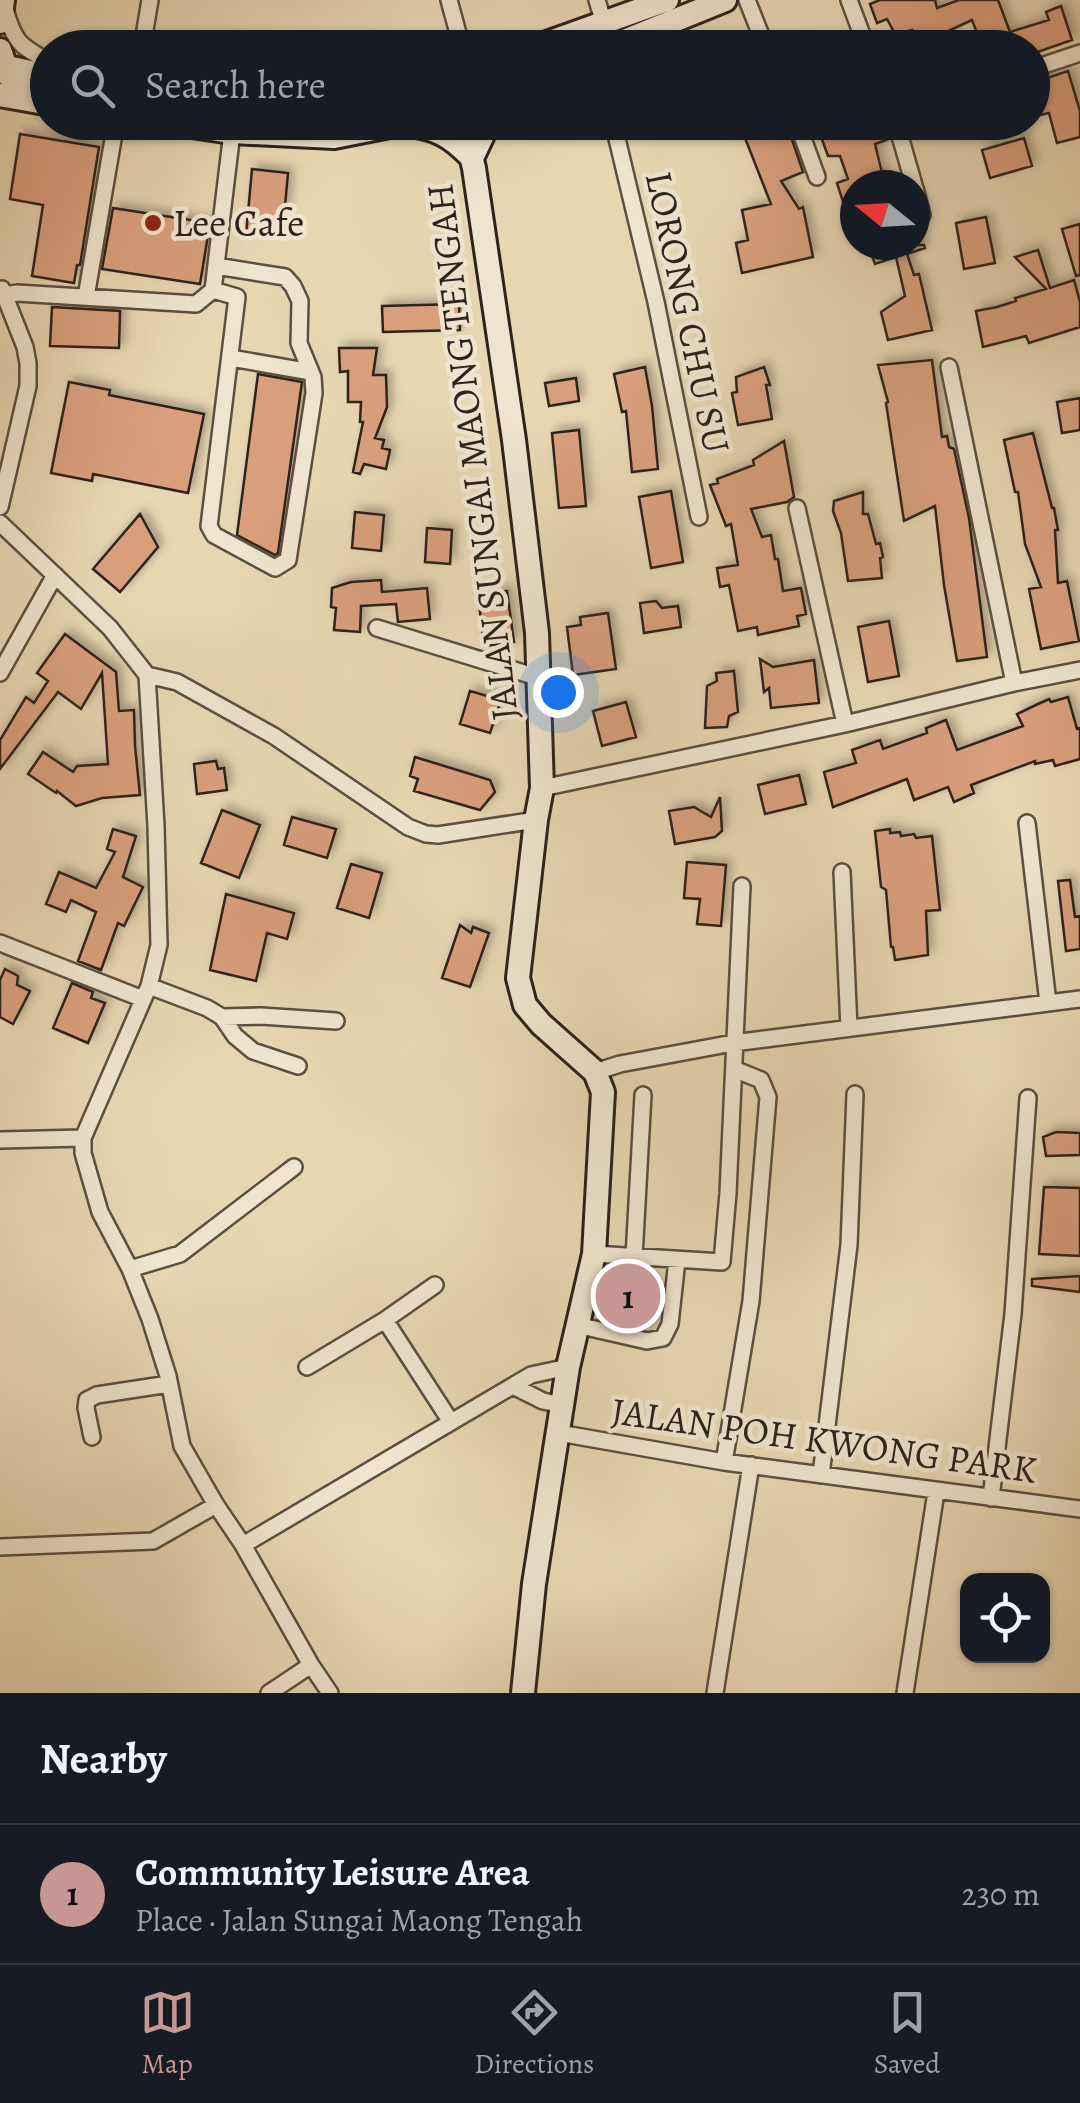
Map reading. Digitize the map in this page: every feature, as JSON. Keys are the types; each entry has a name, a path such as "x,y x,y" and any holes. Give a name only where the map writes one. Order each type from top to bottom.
{"street":[{"path":"145,30 150,0"},
{"path":"450,0 458,30"},
{"path":"597,0 604,30"},
{"path":"616,30 667,0"},
{"path":"626,30 726,0"},
{"path":"747,0 759,30"},
{"path":"849,0 861,30"},
{"path":"0,22 2,3"},
{"path":"2,3 10,26 23,48 30,52"},
{"path":"1050,63 1080,53"},
{"path":"2,61 30,70"},
{"path":"2,61 9,76 30,91"},
{"path":"1,101 30,101"},
{"path":"86,298 113,140"},
{"path":"0,507 28,386 25,347 2,291 196,304 213,290 231,140"},
{"path":"454,140 472,158 480,140"},
{"name":"JALAN SUNGAI MAONG TENGAH","path":"468,140 514,440 540,678 542,788 518,978 525,1005 596,1072"},
{"name":"LORONG CHU SU","path":"617,140 656,302 699,516"},
{"path":"803,140 817,177"},
{"path":"901,140 910,170"},
{"path":"216,266 285,277 300,301 299,343 312,372 314,392 288,560 275,568 214,535 209,526 241,270"},
{"path":"213,290 237,297"},
{"path":"230,358 312,372"},
{"path":"949,367 1014,683"},
{"path":"797,508 845,724"},
{"path":"0,523 110,628 147,675 159,944 146,993 84,1138 83,1153 100,1212 150,1318 170,1384 182,1446 330,1693"},
{"path":"0,673 55,575"},
{"path":"378,628 540,678"},
{"path":"542,788 1080,670"},
{"path":"147,675 177,682 274,736 408,827 426,834 536,820"},
{"path":"1027,823 1048,1003"},
{"path":"842,872 849,1028"},
{"path":"722,1262 742,886"},
{"path":"0,943 146,993 207,1008 222,1017 235,1036 253,1051 298,1066"},
{"path":"522,1693 534,1584 568,1367 594,1254 604,1092 596,1072 734,1043 1080,998"},
{"path":"222,1017 336,1021"},
{"path":"724,1462 751,1301 768,1097 761,1080 734,1068"},
{"path":"820,1475 849,1245 855,1094"},
{"path":"634,1257 643,1096"},
{"path":"990,1498 1012,1314 1028,1098"},
{"path":"0,1140 84,1138"},
{"path":"130,1269 180,1254 294,1167"},
{"path":"594,1254 754,1266"},
{"path":"577,1325 647,1341 663,1338 670,1324 677,1260"},
{"path":"307,1367 435,1285"},
{"path":"385,1320 450,1422"},
{"path":"243,1545 530,1375 568,1367"},
{"path":"92,1437 88,1400 97,1395 170,1384"},
{"path":"513,1386 563,1405"},
{"name":"JALAN POH KWONG PARK","path":"559,1433 751,1466 1080,1510"},
{"path":"715,1693 751,1466"},
{"path":"905,1693 936,1492"},
{"path":"0,1547 152,1542 216,1506"},
{"path":"269,1693 310,1665"}],"building":[{"path":"880,0 935,0 937,8 959,0 998,0 1009,30 976,30 972,20 950,30 893,30 887,19 877,23 870,4"},
{"path":"1061,6 1072,40 1050,48 1050,30 1016,30 1049,20 1046,12"},
{"path":"1068,71 1080,111 1080,137 1057,143 1050,117 1050,77"},
{"path":"20,134 30,136 30,140 99,147 74,283 32,276 43,205 10,199"},
{"path":"746,140 792,140 803,172 781,181 799,209 803,207 813,257 742,273 736,243 748,240 742,210 771,204"},
{"path":"822,140 886,140 875,144 881,170 845,170 840,156 828,156"},
{"path":"1025,140 1032,166 990,178 982,150"},
{"path":"252,169 288,173 282,238 246,235"},
{"path":"113,208 210,223 200,284 102,269"},
{"path":"986,217 995,263 964,269 956,223"},
{"path":"1080,224 1080,275 1076,276 1062,229"},
{"path":"1038,250 1050,288 1074,280 1080,302 1080,327 1029,343 1026,336 983,347 976,311 1046,289 1015,257"},
{"path":"897,260 909,260 914,275 919,274 932,330 888,340 881,312 905,296"},
{"path":"459,304 460,330 383,332 382,306"},
{"path":"52,307 120,311 119,348 50,346"},
{"path":"339,348 377,348 373,375 386,375 387,407 375,438 384,440 382,448 390,450 386,469 364,464 360,474 353,472 363,422 361,402 348,402 348,371 340,372"},
{"path":"932,360 942,437 947,436 949,447 954,449 969,518 987,657 957,661 935,506 904,521 888,402 878,365"},
{"path":"645,367 658,469 632,472 626,411 622,412 614,374"},
{"path":"764,367 770,385 766,385 772,419 738,425 732,393 737,392 736,377"},
{"path":"258,374 302,382 275,555 237,535"},
{"path":"576,378 579,401 549,406 545,383"},
{"path":"69,382 110,390 109,395 204,414 188,493 93,474 92,481 51,473"},
{"path":"1080,398 1080,430 1062,433 1057,402"},
{"path":"579,430 586,506 559,508 552,433"},
{"path":"1033,433 1058,530 1058,583 1067,581 1079,641 1041,649 1029,589 1041,587 1025,544 1018,492 1004,440"},
{"path":"784,441 794,497 751,509 762,537 771,535 783,591 801,588 806,614 797,616 799,626 758,635 757,627 738,631 729,585 720,587 717,568 738,565 731,524 726,526 710,485 754,465 753,460"},
{"path":"671,491 683,562 651,568 639,497"},
{"path":"863,492 863,514 868,514 876,544 880,543 882,578 848,581 834,501"},
{"path":"355,512 384,515 381,551 352,548"},
{"path":"140,514 158,547 120,592 93,569"},
{"path":"427,528 452,530 450,564 425,562"},
{"path":"381,580 382,592 427,588 430,619 398,622 396,604 361,606 360,632 334,630 336,608 331,607 332,588"},
{"path":"507,591 514,642 484,646 478,595"},
{"path":"656,601 662,608 678,606 681,627 644,633 640,603"},
{"path":"608,613 616,669 573,675 567,627 581,625 580,617"},
{"path":"889,621 899,676 868,682 858,627"},
{"path":"65,634 116,672 119,711 134,710 140,795 102,798 76,806 28,774 43,752 73,772 77,766 108,764 102,673 81,709 58,692 0,769 0,740 26,697 34,703 48,681 37,673"},
{"path":"760,659 773,667 814,660 819,703 771,708 769,688 764,692"},
{"path":"734,671 738,712 729,716 727,727 705,728 707,686 717,681 716,673"},
{"path":"470,691 501,700 490,733 460,724"},
{"path":"1068,697 1077,729 1080,728 1080,759 1055,766 1053,760 1035,761 971,785 974,793 954,802 948,787 914,800 907,779 833,807 824,772 856,763 852,750 880,740 883,749 927,733 926,728 946,720 957,750 1023,726 1017,714 1049,699 1051,702"},
{"path":"626,702 636,737 602,746 593,711"},
{"path":"415,757 490,780 495,792 480,810 414,791 418,779 410,776"},
{"path":"216,761 218,769 224,768 227,790 197,794 194,764"},
{"path":"799,775 806,804 765,814 758,785"},
{"path":"720,797 722,831 715,837 675,844 669,811 694,807 711,817"},
{"path":"222,810 260,825 239,878 201,863"},
{"path":"292,817 336,829 327,858 284,845"},
{"path":"113,829 136,836 123,877 143,887 124,926 118,923 101,970 78,961 96,912 71,900 66,912 46,904 59,872 96,888 115,852 107,849"},
{"path":"890,829 890,833 900,832 901,836 932,836 940,910 926,911 928,955 895,960 891,947 875,831"},
{"path":"687,862 726,865 721,926 697,924 700,899 684,898"},
{"path":"351,864 382,873 369,918 337,908"},
{"path":"1070,880 1075,917 1080,916 1080,949 1066,951 1058,881"},
{"path":"226,894 294,913 287,939 267,933 256,981 210,970"},
{"path":"460,925 471,933 473,927 489,933 470,987 442,978"},
{"path":"5,969 18,976 17,985 30,991 13,1024 0,1017 0,980"},
{"path":"72,983 93,992 91,998 105,1003 88,1043 53,1028"},
{"path":"1056,1132 1080,1133 1080,1155 1046,1156 1043,1137"},
{"path":"1044,1187 1080,1188 1080,1256 1039,1254"},
{"path":"1080,1276 1080,1292 1032,1286 1032,1279"},
{"path":"630,1280 643,1289 641,1307 626,1313 612,1303 615,1287"}],"place":[{"name":"Lee Cafe","path":"153,223"},
{"name":"Community Leisure Area","path":"628,1296"}]}
